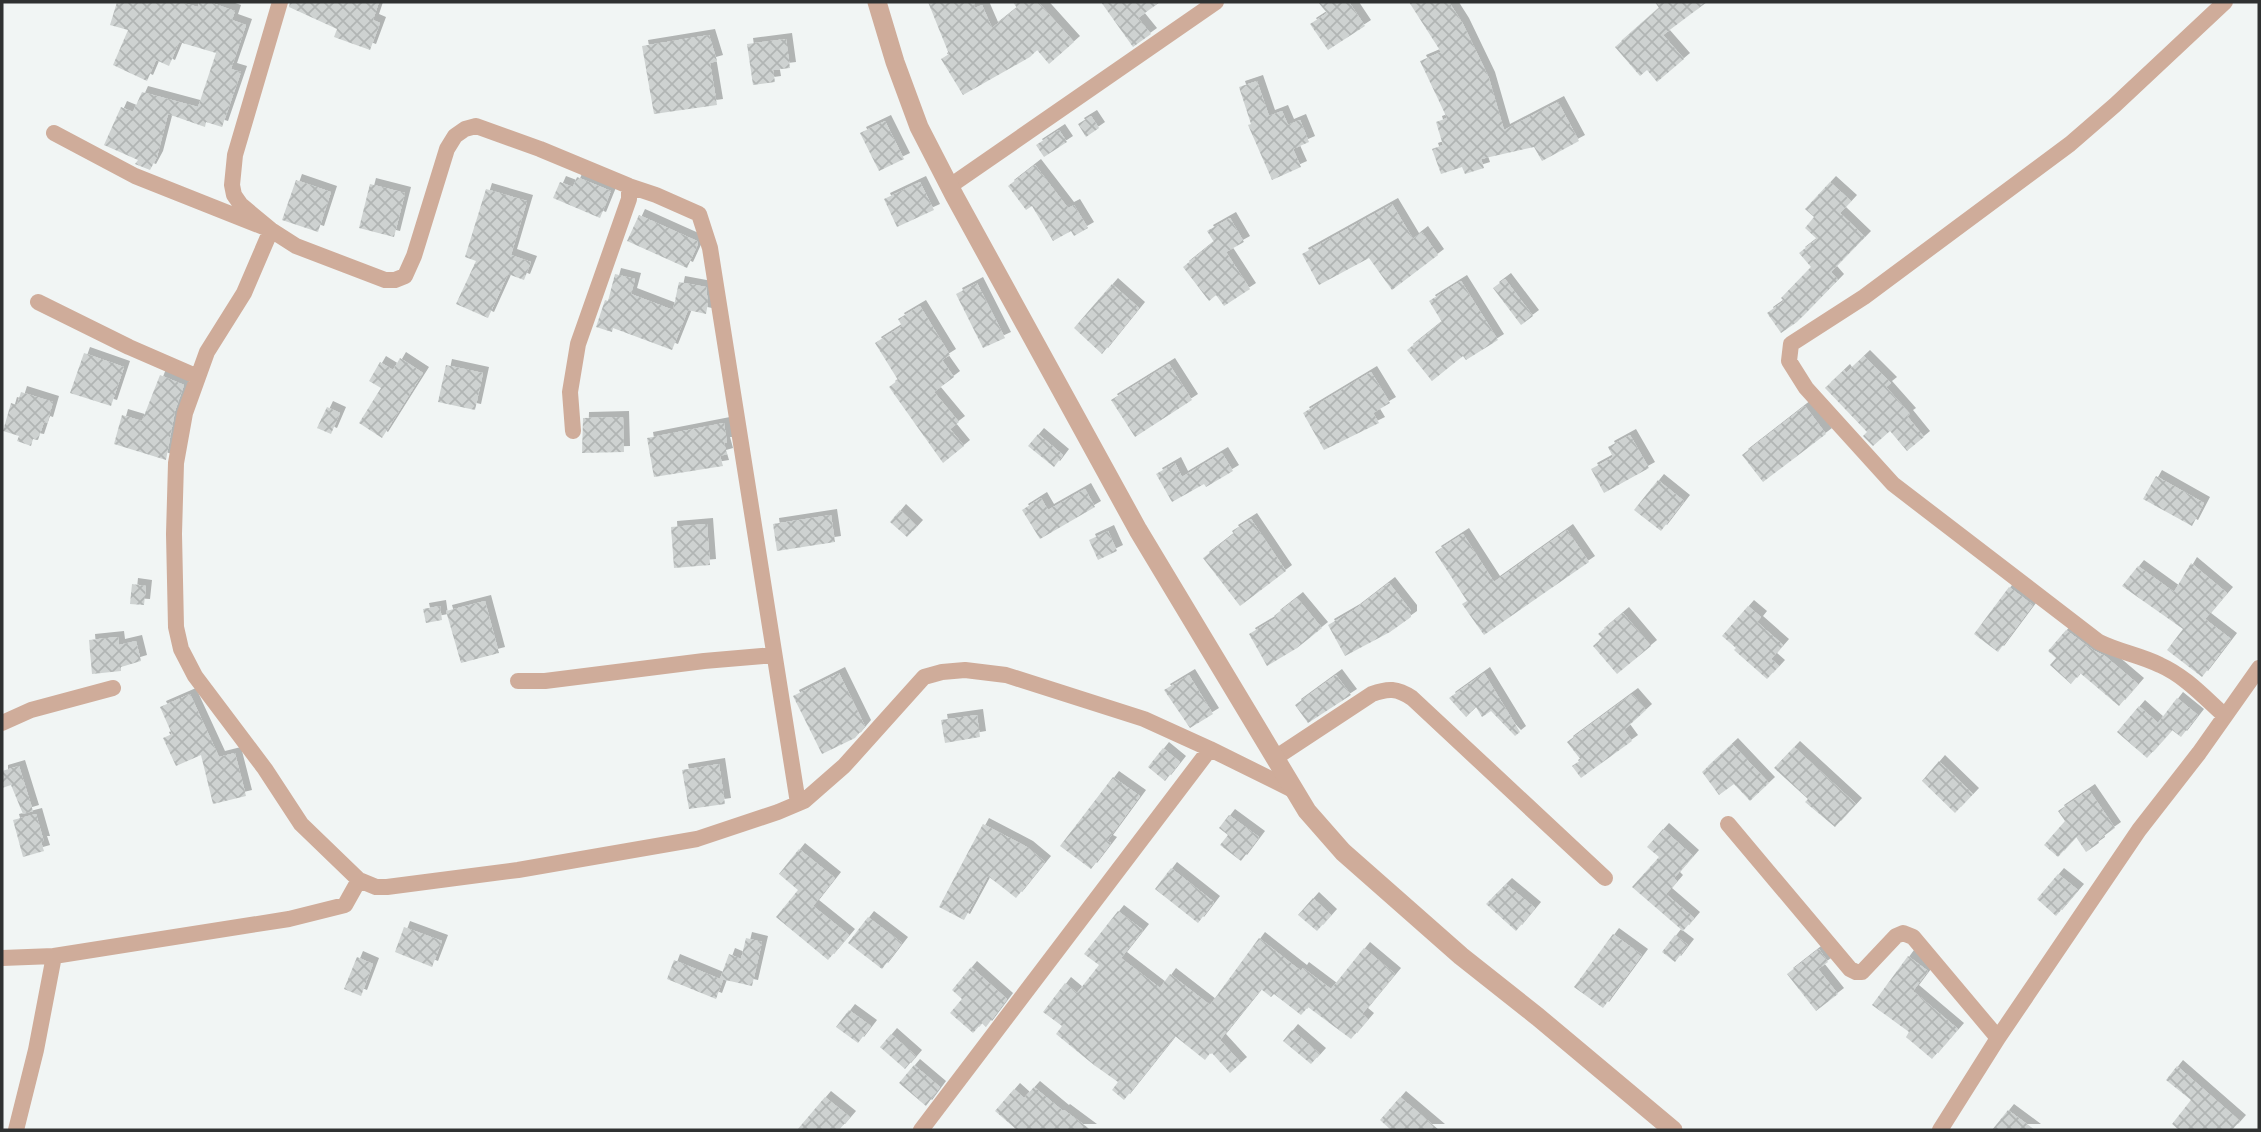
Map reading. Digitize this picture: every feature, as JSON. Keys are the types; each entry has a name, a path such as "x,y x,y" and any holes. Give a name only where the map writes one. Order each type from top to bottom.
{"street":[{"path":"280,2 235,155 232,185 234,195 241,205 271,230 296,246 385,280 404,276 414,256 447,149 465,129 476,127 540,149 699,214 710,248 798,803"},
{"path":"877,2 919,127 950,186 1138,530 1293,790 1315,822 1343,852 1461,956 1673,1130"},
{"path":"950,186 1216,2"},
{"path":"2224,715 2176,673 2158,663 2114,650 2099,642 1893,484 1806,387 1789,361 1791,344 1864,297 2070,144 2225,2"},
{"path":"54,133 135,176 271,230"},
{"path":"573,431 570,392 578,344 629,199 629,187"},
{"path":"271,230 244,293 207,352 185,413 176,463 176,614 181,649 195,676 265,769 301,824 359,880 376,887 387,887 518,870 697,839 778,812 804,801 844,766 924,677 942,672 965,670 1006,675 1144,719 1293,790"},
{"path":"38,302 129,347 198,377"},
{"path":"518,681 545,681 704,661 774,656"},
{"path":"1940,1130 1998,1038 2139,830 2199,753 2259,668"},
{"path":"2,723 31,710 113,688"},
{"path":"1275,758 1372,694 1398,689 1412,698 1605,878"},
{"path":"921,1130 1210,749"},
{"path":"1728,824 1850,969 1862,972 1896,936 1903,933 1913,937 1998,1038"},
{"path":"2,958 54,956 289,919 345,905 359,880"},
{"path":"16,1130 36,1049 54,956"}],"building":[{"path":"117,2 179,2 198,7 199,2 209,2 235,11 232,20 246,25 231,69 241,72 222,127 206,122 205,127 168,114 157,157 150,170 135,164 138,160 104,145 121,107 133,112 142,92 198,107 216,53 179,42 169,66 156,60 147,81 113,65 128,30 110,25"},
{"path":"290,2 379,2 373,20 380,23 370,50 334,37 337,29 289,7"},
{"path":"928,2 974,2 975,8 982,5 992,28 1017,8 1013,2 1038,2 1074,42 1049,64 1037,50 1030,57 963,95 941,59 949,54"},
{"path":"1101,2 1160,2 1138,18 1151,34 1133,47"},
{"path":"1318,2 1349,2 1365,26 1328,50 1310,24 1327,13"},
{"path":"1409,2 1449,2 1463,24 1489,78 1504,130 1558,102 1579,141 1542,161 1534,147 1481,159 1484,168 1465,174 1462,167 1441,174 1432,149 1443,145 1436,122 1447,118 1420,61 1441,52"},
{"path":"1655,2 1707,2 1663,35 1684,59 1657,82 1647,70 1640,76 1615,47 1659,8"},
{"path":"709,35 717,61 710,63 717,105 654,114 642,46"},
{"path":"786,39 790,68 773,70 775,82 753,85 747,44"},
{"path":"1257,81 1269,116 1282,111 1288,125 1300,120 1309,142 1293,149 1301,167 1272,180 1248,125 1251,124 1239,87"},
{"path":"1091,116 1099,128 1086,137 1078,124"},
{"path":"885,121 904,159 879,171 860,133"},
{"path":"1059,130 1067,142 1044,157 1036,145"},
{"path":"1035,165 1068,208 1074,205 1088,228 1074,236 1071,231 1053,241 1032,206 1026,210 1008,186"},
{"path":"577,177 611,191 600,218 553,198 560,182 573,187"},
{"path":"296,180 331,192 318,232 282,220"},
{"path":"920,182 934,210 897,227 884,199"},
{"path":"1830,182 1851,201 1840,213 1865,237 1831,272 1838,280 1797,322 1781,333 1767,313 1784,301 1781,298 1811,267 1799,253 1817,239 1805,228 1814,217 1805,209"},
{"path":"370,184 405,193 394,237 359,228"},
{"path":"486,189 527,201 511,255 531,262 524,280 508,274 488,318 456,304 476,261 465,257"},
{"path":"1392,204 1413,239 1422,232 1438,255 1392,290 1369,258 1319,285 1302,254"},
{"path":"639,215 697,241 687,268 627,241"},
{"path":"1230,218 1244,242 1226,252 1250,289 1224,306 1216,295 1209,301 1183,267 1214,242 1207,231"},
{"path":"615,274 635,279 631,294 673,310 679,282 706,287 706,314 688,310 672,350 613,328 612,332 596,327 605,300 608,301"},
{"path":"1505,279 1533,316 1521,325 1493,288"},
{"path":"1461,281 1498,340 1466,360 1463,356 1432,381 1407,350 1442,322 1429,301"},
{"path":"977,283 1005,338 983,348 956,294"},
{"path":"1112,284 1139,308 1102,354 1074,328"},
{"path":"920,306 950,355 942,360 954,377 934,392 959,422 950,429 964,446 943,463 889,387 898,380 875,343 902,326 898,319"},
{"path":"84,353 124,367 111,406 70,393"},
{"path":"1864,356 1891,383 1886,387 1910,414 1907,416 1924,437 1907,451 1890,431 1873,446 1863,436 1867,432 1825,388"},
{"path":"400,358 423,373 382,438 359,423 381,388 369,381 380,362 393,370"},
{"path":"1169,364 1192,400 1135,437 1111,400"},
{"path":"446,365 483,373 475,410 438,402"},
{"path":"1371,372 1390,403 1373,413 1379,423 1324,450 1303,413"},
{"path":"160,375 184,385 175,411 166,460 114,444 122,415 142,421"},
{"path":"21,392 53,402 47,423 44,422 38,440 33,439 31,446 17,441 19,436 3,431 11,403 17,405"},
{"path":"1805,406 1826,434 1763,482 1742,455"},
{"path":"327,407 340,413 331,434 317,428"},
{"path":"623,417 624,452 582,453 583,418"},
{"path":"724,423 727,454 720,456 723,466 654,477 647,438"},
{"path":"1038,434 1063,455 1054,467 1028,446"},
{"path":"1630,435 1649,468 1604,493 1591,469 1613,457 1608,447"},
{"path":"1222,453 1233,471 1172,502 1156,474 1175,463 1182,477"},
{"path":"2156,476 2204,503 2192,526 2143,499"},
{"path":"1658,480 1684,501 1661,531 1634,510"},
{"path":"1085,489 1095,507 1040,539 1022,510 1041,498 1048,510"},
{"path":"900,510 917,526 907,537 890,522"},
{"path":"831,515 835,542 777,551 773,524"},
{"path":"1251,519 1286,571 1240,606 1203,558 1234,534 1232,531"},
{"path":"707,524 710,565 674,568 671,527"},
{"path":"1567,530 1589,562 1484,635 1462,604 1467,601 1435,552 1463,534 1494,582"},
{"path":"1108,531 1117,551 1098,560 1089,540"},
{"path":"2191,563 2227,593 2205,619 2231,639 2202,677 2167,650 2183,629 2122,586 2138,566 2174,592"},
{"path":"1389,583 1411,611 1411,617 1390,632 1345,656 1328,625 1354,610"},
{"path":"132,584 146,586 144,605 130,604"},
{"path":"2009,587 2033,605 1998,652 1974,634"},
{"path":"1297,598 1322,628 1297,648 1267,666 1249,634 1276,618 1274,616"},
{"path":"485,601 499,653 461,663 446,611"},
{"path":"440,606 442,620 426,623 423,609"},
{"path":"1748,606 1761,617 1757,622 1783,645 1771,659 1779,666 1767,679 1722,636"},
{"path":"1623,613 1651,646 1617,674 1593,646 1602,638 1598,634"},
{"path":"2066,630 2105,656 2138,684 2119,706 2080,673 2071,684 2050,665 2056,658 2048,651"},
{"path":"118,637 119,645 136,641 141,661 121,667 121,671 92,674 89,640"},
{"path":"839,673 865,726 855,738 822,754 793,696"},
{"path":"1484,673 1520,732 1515,736 1491,711 1482,717 1476,707 1466,717 1449,698"},
{"path":"1189,675 1213,714 1190,728 1164,690"},
{"path":"1336,675 1351,695 1308,723 1295,705"},
{"path":"190,694 219,757 235,753 246,796 213,804 201,755 176,766 163,738 172,734 160,707"},
{"path":"1632,694 1646,710 1624,730 1632,741 1581,778 1572,766 1581,760 1567,742"},
{"path":"2177,698 2198,715 2181,737 2172,730 2147,758 2117,732 2139,706 2158,723"},
{"path":"977,715 980,737 945,743 941,720"},
{"path":"1732,744 1769,783 1750,801 1734,784 1719,795 1702,772"},
{"path":"1794,747 1856,804 1835,827 1805,802 1808,799 1774,768"},
{"path":"1163,748 1180,762 1165,781 1148,767"},
{"path":"1939,761 1973,794 1955,813 1922,781"},
{"path":"719,764 725,804 689,809 682,770"},
{"path":"19,766 33,811 23,814 11,785 2,788 2,771"},
{"path":"1113,777 1140,796 1107,841 1111,843 1091,869 1060,846"},
{"path":"2089,790 2115,828 2086,852 2076,837 2058,857 2044,845 2065,821 2058,811"},
{"path":"36,814 44,851 23,857 13,820"},
{"path":"1229,815 1259,837 1241,861 1220,845 1228,835 1219,828"},
{"path":"983,824 1027,847 1045,862 1016,898 988,876 964,920 939,907"},
{"path":"1663,829 1693,856 1674,878 1677,881 1666,894 1694,918 1683,931 1632,887 1659,857 1647,847"},
{"path":"799,849 835,878 813,906 849,935 828,960 776,917 798,890 779,874"},
{"path":"1171,868 1214,902 1198,923 1155,889"},
{"path":"2058,874 2078,890 2056,916 2037,899"},
{"path":"1506,884 1535,908 1516,931 1486,904"},
{"path":"1313,898 1331,915 1317,931 1298,915"},
{"path":"1118,911 1143,930 1121,958 1160,988 1170,974 1210,1005 1259,938 1301,971 1303,968 1331,989 1364,948 1395,974 1362,1014 1368,1019 1351,1039 1308,1007 1301,1015 1274,994 1271,997 1261,989 1220,1040 1241,1063 1230,1073 1211,1052 1205,1060 1175,1036 1124,1100 1112,1090 1118,1082 1056,1034 1062,1026 1043,1012 1065,983 1077,993 1099,965 1084,954"},
{"path":"868,917 902,943 882,969 848,943"},
{"path":"404,927 442,941 432,967 395,952"},
{"path":"1613,934 1642,955 1603,1008 1574,987"},
{"path":"1675,935 1688,945 1675,962 1662,952"},
{"path":"746,938 762,942 752,986 721,979 723,980 716,999 667,979 674,960 720,979 729,954 741,959"},
{"path":"1819,949 1828,962 1818,969 1838,994 1816,1011 1787,974"},
{"path":"1908,956 1928,971 1913,991 1958,1029 1932,1059 1906,1037 1909,1032 1872,1005"},
{"path":"357,957 373,964 361,996 344,989"},
{"path":"971,967 1007,999 986,1027 982,1023 973,1033 950,1013 962,999 952,990"},
{"path":"849,1010 871,1026 858,1043 836,1027"},
{"path":"1292,1030 1320,1054 1311,1064 1283,1041"},
{"path":"891,1034 916,1056 905,1069 880,1047"},
{"path":"914,1065 940,1087 926,1106 899,1083"},
{"path":"2177,1066 2240,1121 2232,1130 2179,1130 2172,1124 2191,1100 2166,1080"},
{"path":"1034,1087 1091,1130 1017,1130 995,1111 1014,1089 1024,1098"},
{"path":"825,1097 850,1117 839,1130 797,1130"},
{"path":"1400,1097 1439,1130 1391,1130 1380,1120"},
{"path":"2008,1110 2035,1130 1992,1130"}]}
